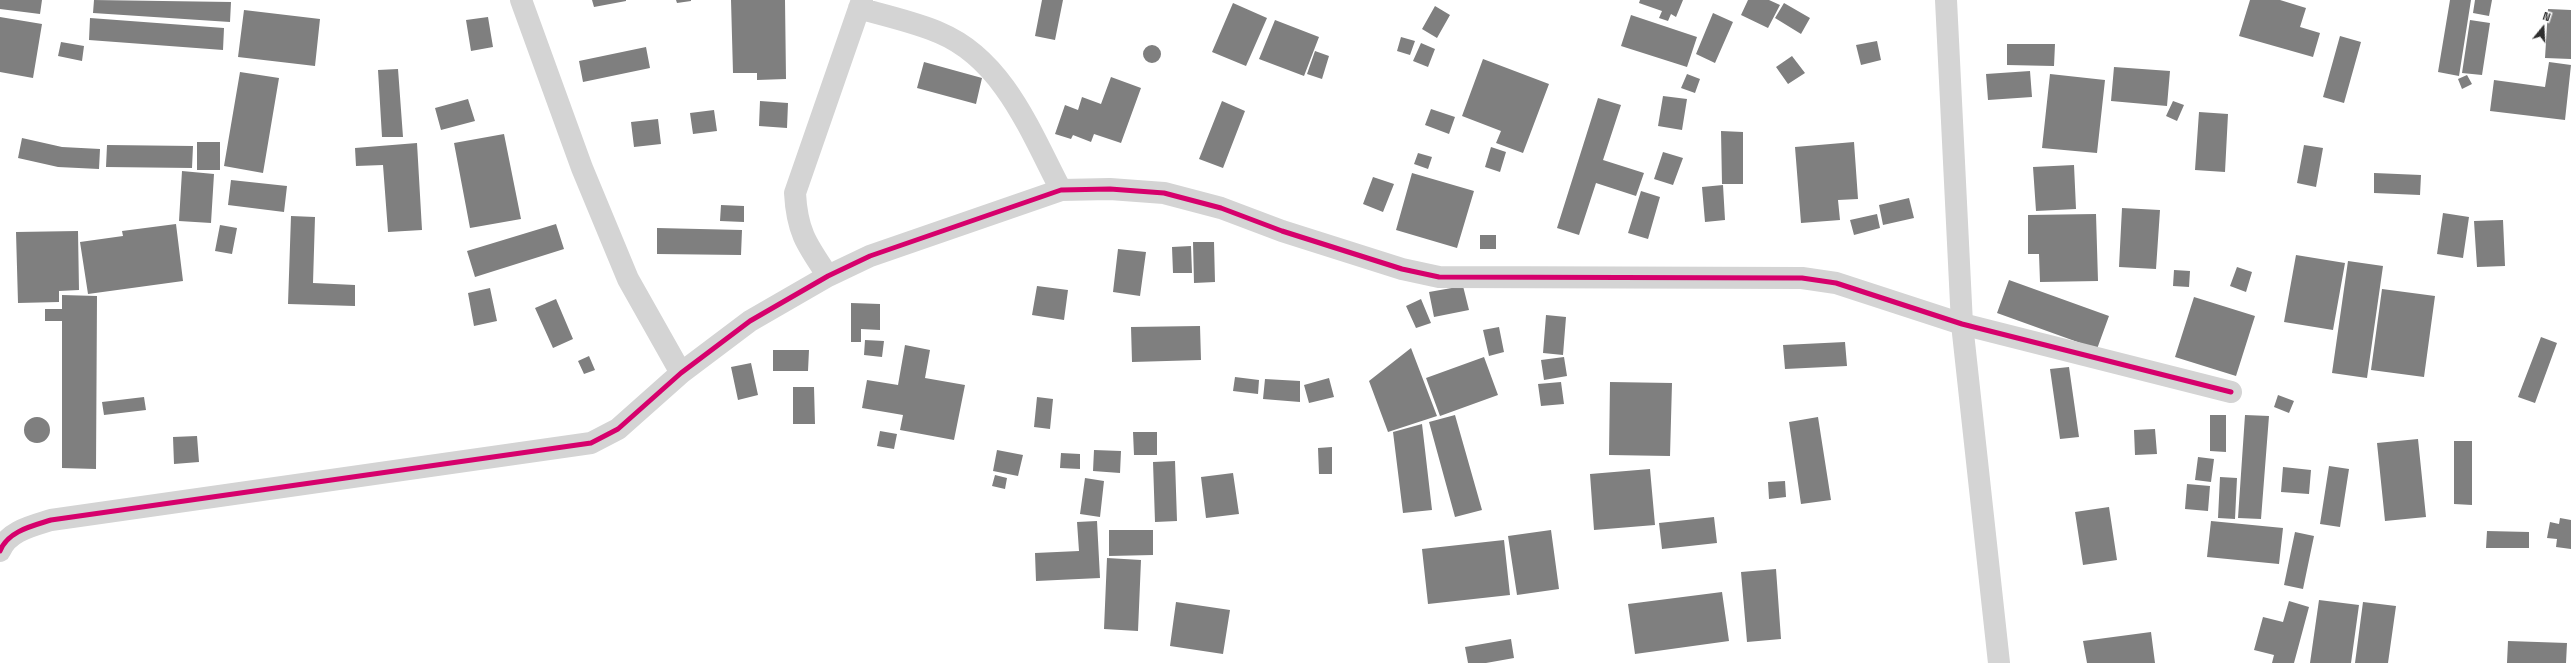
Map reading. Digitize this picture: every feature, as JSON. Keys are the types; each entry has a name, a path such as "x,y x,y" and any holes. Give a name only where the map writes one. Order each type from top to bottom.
{"street":[{"path":"521,0 582,168 628,279 681,373"},
{"path":"1946,0 1962,324 1999,663"},
{"path":"828,276 805,242 796,216 795,193 860,4 941,33 979,57 999,79 1061,190"},
{"path":"0,551 3,543 22,529 51,520 591,443 618,429 681,373 750,321 828,276 870,256 1061,190 1110,188 1164,193 1220,208 1282,231 1402,268 1439,276 1802,278 1836,283 1962,324 2231,392"}],"building":[{"path":"0,0 42,0 40,14 0,9"},
{"path":"94,0 231,2 230,22 93,13"},
{"path":"592,0 626,0 626,1 594,7"},
{"path":"676,0 691,0 691,1 677,3"},
{"path":"731,0 785,0 786,79 757,80 757,73 733,73"},
{"path":"1042,0 1063,0 1055,40 1035,36"},
{"path":"1640,0 1683,0 1676,17 1671,14 1668,21 1659,18 1662,11 1639,3"},
{"path":"1748,0 1769,0 1780,5 1768,28 1741,15"},
{"path":"2250,0 2280,0 2306,8 2300,27 2320,33 2313,57 2239,36"},
{"path":"2450,0 2471,0 2459,76 2438,72"},
{"path":"2475,0 2492,0 2489,16 2473,13"},
{"path":"1233,3 1267,18 1246,66 1212,52"},
{"path":"1784,3 1810,18 1801,34 1775,18"},
{"path":"1435,6 1450,15 1437,38 1422,29"},
{"path":"2548,9 2571,10 2571,59 2545,58"},
{"path":"244,10 320,19 315,66 238,57"},
{"path":"1713,13 1733,22 1715,63 1696,54"},
{"path":"1631,15 1697,37 1687,67 1621,46"},
{"path":"0,17 42,24 33,78 0,72"},
{"path":"488,17 493,47 471,51 466,20"},
{"path":"90,18 224,28 223,50 89,40"},
{"path":"1275,20 1319,37 1304,76 1259,59"},
{"path":"2470,20 2490,23 2482,75 2462,73"},
{"path":"2340,36 2361,42 2344,103 2323,97"},
{"path":"1401,37 1415,41 1410,55 1397,51"},
{"path":"1877,41 1881,60 1861,65 1856,45"},
{"path":"61,42 84,46 82,61 58,56"},
{"path":"1421,43 1435,49 1428,67 1413,61"},
{"path":"2007,44 2055,44 2054,66 2007,65"},
{"path":"1152,45 1158,48 1161,54 1158,60 1152,63 1146,60 1143,54 1146,48"},
{"path":"646,47 650,68 583,82 579,61"},
{"path":"1315,51 1329,56 1322,79 1307,74"},
{"path":"1792,56 1805,73 1788,84 1776,67"},
{"path":"1483,59 1549,84 1523,153 1496,143 1501,131 1462,116"},
{"path":"924,62 982,78 976,104 917,88"},
{"path":"2549,62 2571,65 2565,120 2490,111 2494,80 2545,87"},
{"path":"2114,67 2170,71 2167,106 2111,101"},
{"path":"398,69 403,137 382,137 378,70"},
{"path":"2030,71 2032,97 1988,100 1986,74"},
{"path":"240,72 279,78 263,173 224,166"},
{"path":"1687,74 1700,79 1695,93 1681,88"},
{"path":"2050,74 2105,80 2097,153 2042,148"},
{"path":"2467,75 2472,84 2462,89 2458,79"},
{"path":"1111,77 1141,88 1121,143 1094,134 1091,142 1073,135 1071,139 1055,134 1065,105 1078,110 1082,97 1101,104"},
{"path":"1663,96 1687,99 1682,130 1658,126"},
{"path":"1598,98 1621,105 1603,160 1644,173 1636,196 1596,183 1579,235 1557,228"},
{"path":"468,99 475,121 441,130 435,108"},
{"path":"760,101 788,103 787,128 759,126"},
{"path":"1222,101 1245,111 1223,168 1199,159"},
{"path":"2173,101 2184,105 2177,121 2166,116"},
{"path":"1431,109 1455,117 1449,134 1425,125"},
{"path":"714,110 717,131 693,134 690,113"},
{"path":"2199,112 2228,114 2225,172 2195,170"},
{"path":"658,119 661,144 634,147 631,122"},
{"path":"1721,131 1743,132 1743,184 1722,184"},
{"path":"504,134 521,219 470,228 454,143"},
{"path":"22,138 62,147 100,149 99,169 58,167 18,158"},
{"path":"197,142 220,142 220,170 197,170"},
{"path":"1854,142 1858,199 1838,200 1840,220 1801,223 1795,147"},
{"path":"417,143 422,230 388,232 383,165 356,166 355,148"},
{"path":"107,145 193,146 192,168 106,167"},
{"path":"2304,145 2323,148 2316,187 2297,183"},
{"path":"1491,147 1506,152 1500,172 1485,167"},
{"path":"1663,152 1683,158 1673,185 1654,179"},
{"path":"1418,153 1432,157 1428,169 1414,164"},
{"path":"2074,165 2076,209 2036,211 2033,167"},
{"path":"182,171 214,174 211,223 179,221"},
{"path":"1412,173 1474,191 1457,248 1396,230"},
{"path":"2374,173 2421,175 2420,195 2374,193"},
{"path":"1373,177 1394,184 1383,212 1363,204"},
{"path":"231,180 287,186 284,212 228,205"},
{"path":"1723,185 1725,220 1705,222 1702,187"},
{"path":"1641,191 1660,197 1648,239 1628,233"},
{"path":"1909,198 1914,218 1883,225 1879,205"},
{"path":"721,205 744,206 744,222 720,221"},
{"path":"2122,208 2160,210 2156,269 2119,267"},
{"path":"2443,213 2469,217 2463,258 2437,254"},
{"path":"1877,214 1880,228 1854,235 1850,220"},
{"path":"2096,214 2098,281 2040,282 2039,254 2028,254 2028,215"},
{"path":"291,216 315,217 313,283 355,285 355,306 288,304"},
{"path":"2503,220 2505,266 2477,267 2474,221"},
{"path":"176,224 183,281 88,294 80,242 123,236 122,231"},
{"path":"556,224 564,249 475,277 467,251"},
{"path":"220,225 237,228 232,254 215,251"},
{"path":"657,228 742,230 741,255 657,254"},
{"path":"78,231 79,290 59,291 59,302 18,303 16,232"},
{"path":"1480,235 1496,235 1496,249 1480,249"},
{"path":"1193,242 1214,242 1215,282 1194,283"},
{"path":"1191,246 1192,273 1173,273 1172,247"},
{"path":"1118,249 1146,252 1140,296 1113,292"},
{"path":"2296,255 2345,263 2333,330 2284,322"},
{"path":"2348,261 2383,266 2367,378 2332,373"},
{"path":"2237,267 2252,272 2246,292 2230,286"},
{"path":"2174,270 2190,271 2189,287 2173,286"},
{"path":"2009,280 2109,316 2097,349 1997,313"},
{"path":"1037,286 1068,290 1064,320 1032,315"},
{"path":"1463,286 1469,310 1434,317 1429,292"},
{"path":"490,288 497,321 474,326 468,293"},
{"path":"2382,289 2435,296 2424,377 2371,370"},
{"path":"62,295 97,296 96,469 62,468 62,321 45,321 45,309 62,309"},
{"path":"2194,297 2255,316 2236,376 2175,357"},
{"path":"556,299 573,339 553,348 535,308"},
{"path":"1421,299 1431,323 1416,328 1406,306"},
{"path":"851,303 880,304 880,330 861,329 861,342 851,342"},
{"path":"1546,315 1566,317 1563,355 1543,353"},
{"path":"1200,326 1201,360 1132,362 1131,327"},
{"path":"1499,327 1504,352 1489,356 1483,330"},
{"path":"2541,337 2557,343 2535,403 2518,397"},
{"path":"865,340 884,341 882,357 864,355"},
{"path":"1845,342 1847,366 1785,369 1783,345"},
{"path":"905,345 930,350 925,378 965,385 954,440 900,430 903,415 862,408 867,380 898,385"},
{"path":"1411,348 1437,416 1388,432 1369,381"},
{"path":"773,350 809,350 808,371 773,371"},
{"path":"589,356 595,370 584,374 578,361"},
{"path":"1484,357 1498,395 1440,416 1426,378"},
{"path":"1564,357 1567,376 1544,380 1541,360"},
{"path":"751,363 758,395 738,400 731,367"},
{"path":"2069,367 2079,437 2060,439 2050,369"},
{"path":"1235,377 1259,380 1258,394 1233,391"},
{"path":"1329,378 1334,397 1309,403 1304,385"},
{"path":"1265,379 1300,381 1300,402 1263,399"},
{"path":"1561,382 1564,404 1541,406 1538,384"},
{"path":"1610,382 1672,383 1670,456 1609,455"},
{"path":"793,387 814,387 815,424 793,424"},
{"path":"2278,395 2294,401 2289,413 2274,407"},
{"path":"144,397 146,410 104,415 102,402"},
{"path":"1037,397 1053,399 1050,429 1034,427"},
{"path":"1455,415 1482,510 1455,517 1429,422"},
{"path":"2210,415 2226,415 2226,452 2210,451"},
{"path":"2245,415 2269,416 2261,519 2238,518"},
{"path":"37,417 47,420 50,430 47,440 37,443 27,440 24,430 27,420"},
{"path":"1818,417 1831,500 1801,504 1789,422"},
{"path":"1422,424 1432,510 1403,513 1393,432"},
{"path":"2155,429 2157,454 2135,455 2134,430"},
{"path":"880,431 897,434 894,449 877,446"},
{"path":"1133,432 1157,432 1157,455 1134,455"},
{"path":"197,436 199,462 174,464 173,437"},
{"path":"2418,439 2426,517 2385,521 2377,443"},
{"path":"2454,441 2472,441 2472,505 2454,504"},
{"path":"1332,447 1332,474 1319,474 1318,448"},
{"path":"997,450 1023,455 1018,476 993,471"},
{"path":"1094,450 1121,451 1120,473 1093,471"},
{"path":"1061,453 1080,454 1080,469 1060,468"},
{"path":"2198,457 2214,459 2211,482 2195,480"},
{"path":"1175,461 1177,521 1155,522 1153,462"},
{"path":"2329,466 2349,469 2340,527 2320,524"},
{"path":"2283,467 2311,470 2309,494 2281,492"},
{"path":"1650,469 1655,525 1594,530 1590,474"},
{"path":"1233,473 1239,514 1206,518 1201,477"},
{"path":"995,475 1007,478 1005,489 992,486"},
{"path":"2220,477 2237,478 2235,519 2218,518"},
{"path":"1085,478 1104,481 1100,517 1080,514"},
{"path":"1785,481 1786,497 1769,499 1768,482"},
{"path":"2187,484 2210,486 2208,511 2185,509"},
{"path":"2109,507 2117,560 2083,565 2075,512"},
{"path":"1714,517 1717,543 1662,549 1659,523"},
{"path":"2560,518 2571,520 2571,549 2556,547 2557,539 2547,538 2550,522 2559,524"},
{"path":"1097,521 1100,578 1036,581 1035,553 1079,551 1077,522"},
{"path":"2211,521 2283,528 2279,564 2207,557"},
{"path":"1109,530 1153,530 1153,555 1109,556"},
{"path":"1551,530 1559,589 1517,595 1508,536"},
{"path":"2487,531 2529,532 2529,548 2486,548"},
{"path":"2295,532 2314,536 2303,589 2284,585"},
{"path":"1504,540 1510,595 1428,604 1422,549"},
{"path":"1107,558 1141,560 1138,631 1104,629"},
{"path":"1776,569 1781,639 1747,642 1741,572"},
{"path":"1722,592 1729,641 1635,654 1628,604"},
{"path":"2319,600 2359,605 2351,663 2310,663"},
{"path":"2289,601 2309,607 2294,663 2272,663 2274,655 2254,650 2263,617 2283,622"},
{"path":"1176,602 1230,610 1223,654 1170,646"},
{"path":"2363,602 2396,606 2388,663 2355,663"},
{"path":"2151,632 2155,663 2087,663 2083,641"},
{"path":"1511,639 1514,658 1486,663 1468,663 1465,647"},
{"path":"2508,641 2567,643 2566,663 2507,663"}],"cycle path":[{"path":"0,551 4,544 21,530 51,520 591,443 618,429 681,373 750,321 828,276 870,256 1061,190 1110,189 1164,193 1221,208 1282,231 1402,269 1439,277 1802,278 1836,283 1962,324 2231,392"}]}
